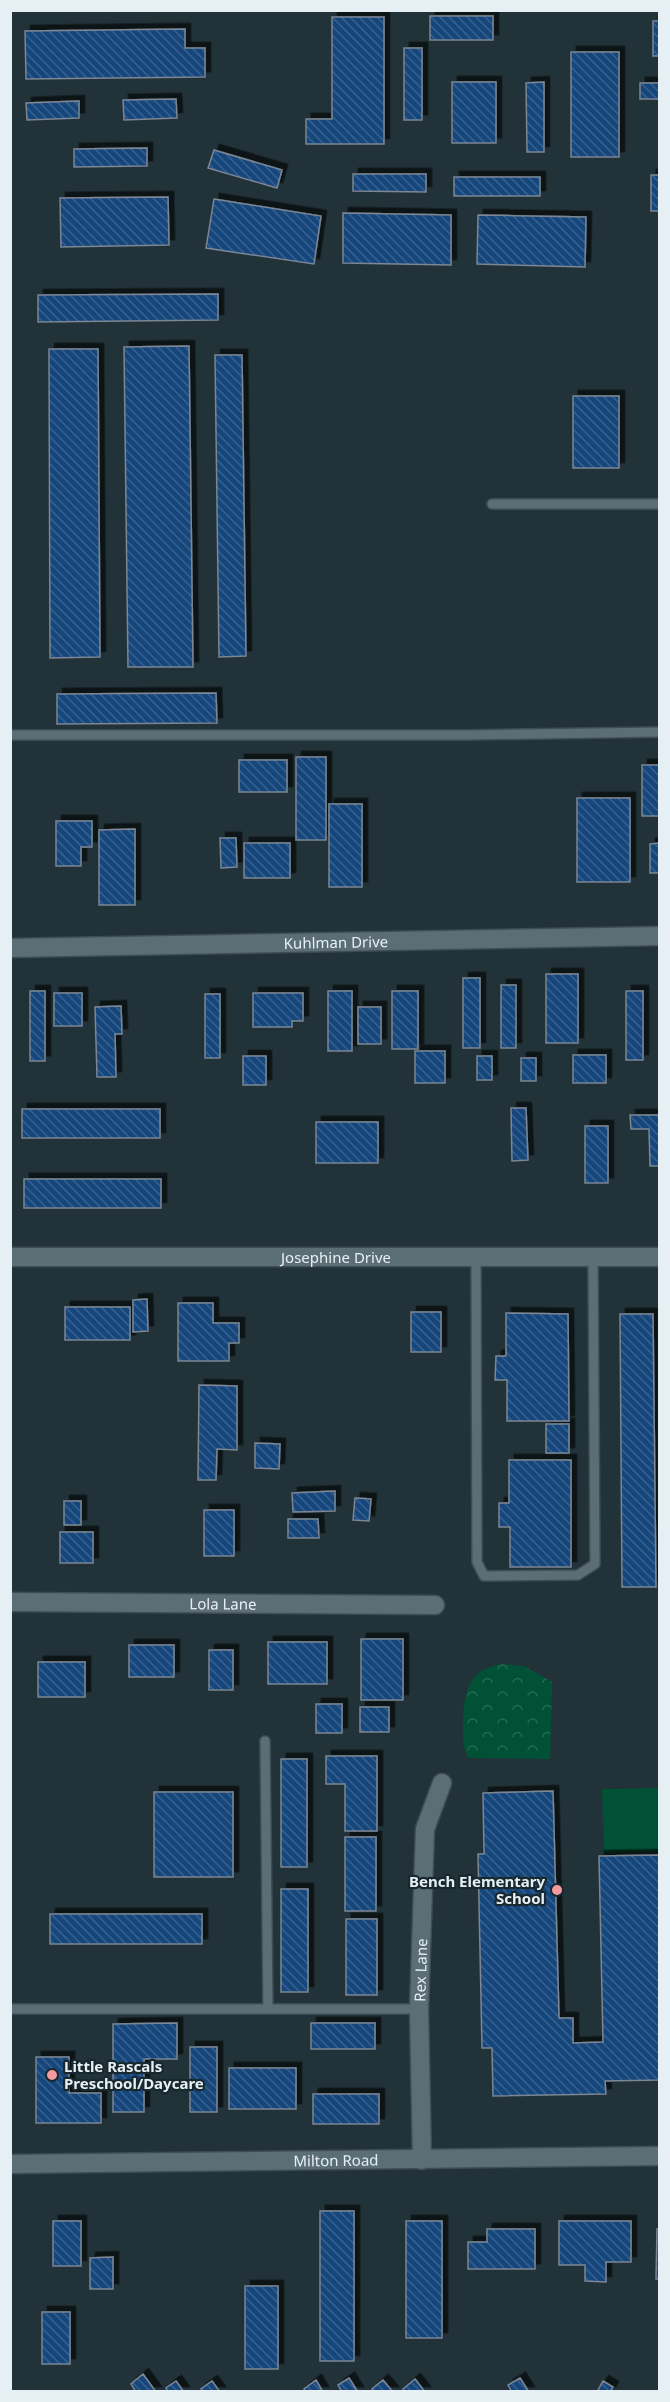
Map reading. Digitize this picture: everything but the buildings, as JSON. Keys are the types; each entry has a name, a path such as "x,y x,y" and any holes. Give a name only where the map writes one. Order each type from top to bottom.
{"street":[{"name":"Kuhlman Drive","path":"10,948 660,936"},
{"name":"Josephine Drive","path":"10,1257 660,1257"},
{"name":"Lola Lane","path":"10,1602 435,1605"},
{"name":"Rex Lane","path":"422,2160 419,2009 425,1828 442,1783"},
{"name":"Milton Road","path":"10,2164 660,2156"}],"lane":[{"path":"492,504 660,504"},
{"path":"10,735 468,735 660,732"},
{"path":"476,1257 477,1562 484,1576 578,1575 595,1564 593,1257"},
{"path":"265,1740 268,2009"},
{"path":"10,2009 419,2009"}],"green space":[{"path":"502,1664 524,1666 552,1682 550,1759 468,1758 463,1736 467,1692 475,1677 482,1671"},
{"path":"659,1788 659,1852 604,1853 602,1789"}],"place":[{"name":"Bench Elementary School","path":"557,1890"},
{"name":"Little Rascals Preschool/Daycare","path":"52,2075"}]}
